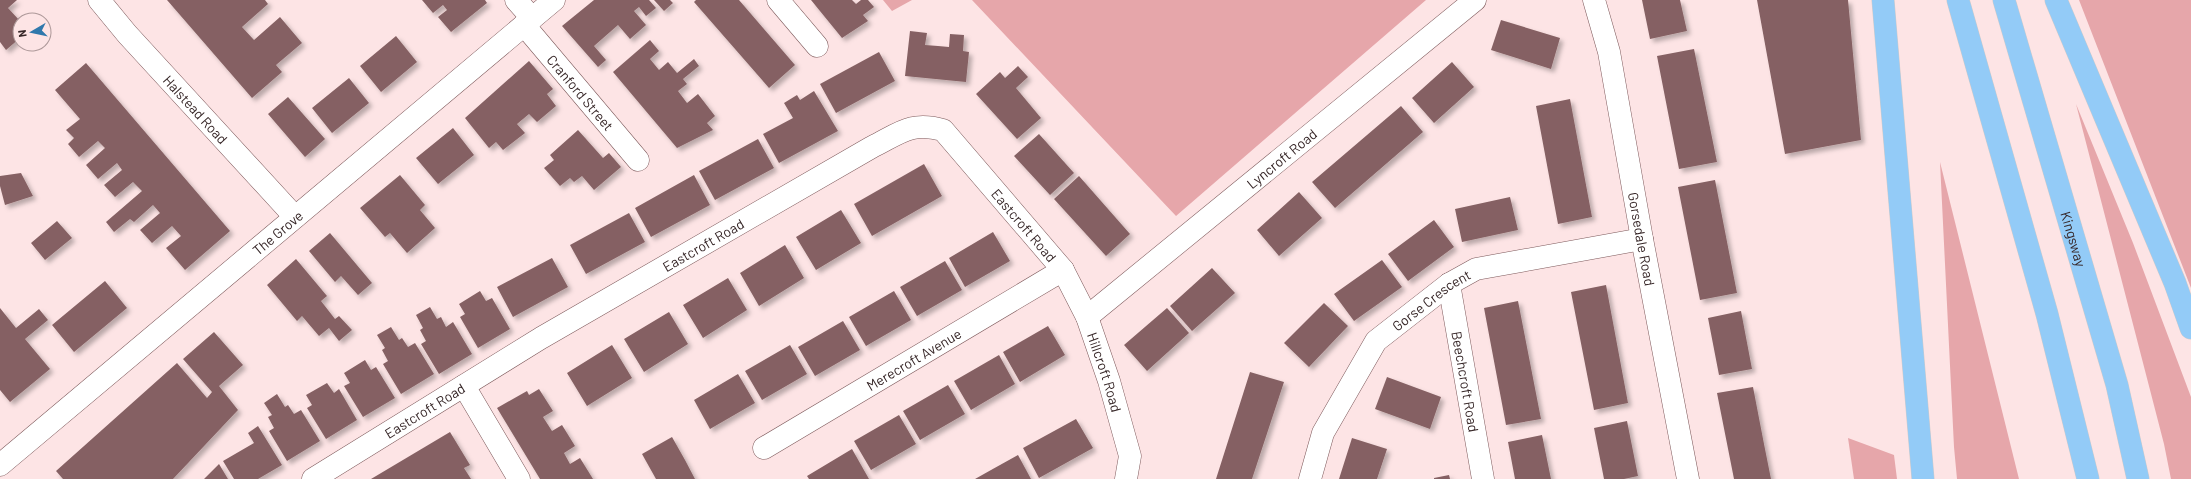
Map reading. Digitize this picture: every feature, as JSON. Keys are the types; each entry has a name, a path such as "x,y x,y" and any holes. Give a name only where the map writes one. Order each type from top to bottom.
{"highway":[{"path":"1883,0 1923,479"},
{"path":"1958,0 2047,314 2088,479"},
{"name":"Kingsway","path":"2004,0 2117,385 2138,479"},
{"path":"2056,0 2175,283 2191,328"}],"street":[{"name":"Halstead Road","path":"99,0 127,34 295,218"},
{"name":"Cranford Street","path":"516,0 528,21 638,160"},
{"name":"The Grove","path":"0,465 554,0"},
{"path":"778,0 817,46"},
{"name":"Lyncroft Road","path":"1087,316 1475,0"},
{"name":"Gorsedale Road","path":"1594,0 1609,52 1642,239 1688,479"},
{"name":"Eastcroft Road","path":"313,479 561,326 872,147 913,126 928,126 943,130 1063,270"},
{"name":"Gorse Crescent","path":"1310,479 1322,433 1376,341 1449,284 1476,269 1642,239"},
{"name":"Hillcroft Road","path":"1063,270 1087,316 1109,381 1130,456 1126,479"},
{"name":"Merecroft Avenue","path":"764,448 1063,270"},
{"name":"Beechcroft Road","path":"1449,284 1483,479"},
{"path":"464,386 519,479"}],"shaded area":[{"path":"883,0 912,0 892,11"},
{"path":"972,0 1426,0 1176,216"},
{"path":"2079,0 2191,0 2191,288"},
{"path":"2076,104 2133,243 2191,397 2191,479 2171,479 2164,444"},
{"path":"1940,162 2019,479 1957,479 1954,447"},
{"path":"1848,438 1894,455 1897,479 1854,479"}],"building":[{"path":"0,0 17,0 8,8 12,12 12,45 6,50 0,42"},
{"path":"167,0 265,0 268,4 242,27 254,40 280,17 302,43 276,65 282,72 252,98"},
{"path":"422,0 485,0 487,3 451,32 438,17 447,10 443,5 433,13"},
{"path":"594,0 649,0 656,8 646,16 639,7 634,11 646,25 630,39 618,25 594,46 606,60 598,67 562,26"},
{"path":"654,0 670,0 673,3 664,11"},
{"path":"696,0 739,0 795,65 769,88 694,2"},
{"path":"811,0 852,0 856,4 861,0 868,0 874,7 863,15 868,21 842,38"},
{"path":"1642,0 1680,0 1687,31 1650,39"},
{"path":"1757,0 1848,0 1861,140 1785,154"},
{"path":"1501,20 1560,38 1551,69 1491,50"},
{"path":"910,31 927,33 925,45 949,47 950,34 964,35 963,51 969,52 966,82 905,76"},
{"path":"396,36 417,62 381,92 360,66"},
{"path":"650,40 659,51 650,59 659,70 668,62 677,73 694,59 699,66 683,79 687,84 678,91 687,103 698,94 715,116 707,123 713,130 677,148 613,72"},
{"path":"1694,49 1717,162 1679,169 1657,56"},
{"path":"879,52 895,81 836,113 820,84"},
{"path":"529,61 553,89 547,94 556,106 537,122 529,114 517,124 525,133 503,150 496,142 489,148 465,118"},
{"path":"1452,62 1474,87 1434,123 1412,98"},
{"path":"86,63 230,231 185,270 166,248 181,236 172,226 152,243 140,230 160,213 153,205 134,222 130,219 114,232 106,222 142,191 133,182 115,197 104,185 122,170 117,163 98,179 86,165 105,148 98,141 79,157 68,144 74,138 66,130 80,119 55,90"},
{"path":"1018,66 1028,77 1016,88 1041,118 1017,139 976,94 1000,72 1005,78"},
{"path":"349,78 369,103 332,133 312,108"},
{"path":"814,91 838,131 779,163 763,134 793,118 784,103 797,95 800,100"},
{"path":"288,97 325,139 305,157 268,114"},
{"path":"1570,99 1592,217 1558,224 1536,106"},
{"path":"1401,106 1423,132 1335,208 1312,182"},
{"path":"453,128 474,155 438,184 416,158"},
{"path":"578,130 603,158 609,153 621,167 594,190 582,176 574,182 570,178 560,186 544,168 554,160 550,155"},
{"path":"1039,134 1074,173 1050,195 1014,156"},
{"path":"758,139 774,168 715,200 699,171"},
{"path":"924,164 942,196 872,236 854,204"},
{"path":"21,173 33,196 5,205 0,186 0,176"},
{"path":"400,175 425,205 420,210 435,228 407,253 390,233 385,237 360,208"},
{"path":"694,175 710,205 651,237 635,208"},
{"path":"1079,176 1130,234 1106,256 1054,199"},
{"path":"1715,180 1737,293 1700,300 1678,187"},
{"path":"1299,192 1322,218 1279,256 1257,230"},
{"path":"1510,197 1518,230 1462,242 1455,209"},
{"path":"841,210 861,243 816,270 796,237"},
{"path":"629,213 645,242 586,274 570,245"},
{"path":"1434,220 1454,247 1408,281 1388,254"},
{"path":"57,221 72,238 45,260 31,243"},
{"path":"993,232 1010,261 965,287 949,258"},
{"path":"330,233 372,283 358,295 341,276 335,282 309,251"},
{"path":"785,245 804,278 759,306 740,273"},
{"path":"552,258 568,287 513,317 497,287"},
{"path":"296,259 327,296 321,301 335,319 339,316 352,330 339,341 329,328 319,336 302,316 297,321 267,285"},
{"path":"1382,260 1402,287 1354,321 1334,294"},
{"path":"945,261 962,290 917,316 900,287"},
{"path":"1212,268 1235,293 1192,331 1170,306"},
{"path":"728,278 747,310 703,338 683,305"},
{"path":"105,281 127,308 74,352 52,325"},
{"path":"1606,285 1628,403 1594,410 1571,292"},
{"path":"480,291 486,301 492,298 510,329 478,348 460,317 465,314 459,304"},
{"path":"894,291 911,320 866,346 849,317"},
{"path":"1518,301 1541,419 1506,425 1484,308"},
{"path":"1324,303 1348,326 1309,367 1284,343"},
{"path":"430,307 437,319 441,317 446,327 453,322 472,354 439,374 421,344 426,341 420,330 423,328 416,315"},
{"path":"0,308 16,328 39,309 48,320 25,339 50,369 10,402 0,390"},
{"path":"1167,308 1189,333 1147,371 1124,345"},
{"path":"1741,311 1752,369 1719,375 1708,318"},
{"path":"669,312 688,344 644,372 624,339"},
{"path":"843,321 860,350 815,376 798,347"},
{"path":"1048,326 1065,355 1020,382 1003,352"},
{"path":"391,327 399,340 402,338 408,347 415,343 434,374 401,394 383,364 388,361 382,350 385,348 377,335"},
{"path":"214,332 243,365 219,386 238,410 173,479 63,479 56,471 177,363 207,398 212,392 183,359"},
{"path":"612,345 632,378 587,406 567,373"},
{"path":"790,345 807,374 762,400 745,371"},
{"path":"999,355 1015,384 971,410 954,381"},
{"path":"365,360 371,370 376,367 395,398 363,417 344,386 350,383 344,373"},
{"path":"1250,372 1284,382 1252,479 1216,479"},
{"path":"738,374 755,403 710,429 694,400"},
{"path":"1387,377 1441,397 1430,429 1375,409"},
{"path":"327,383 334,393 339,389 357,420 326,439 307,408 312,405 306,395"},
{"path":"948,385 965,414 920,440 903,411"},
{"path":"1753,387 1771,479 1734,479 1717,393"},
{"path":"539,389 553,411 543,417 552,431 562,425 575,446 564,453 570,464 580,458 593,479 540,479 497,408 527,391 529,395"},
{"path":"277,394 285,407 288,405 294,414 301,410 320,441 287,461 269,431 274,428 268,417 272,415 264,403"},
{"path":"899,415 916,444 871,470 854,441"},
{"path":"1076,419 1093,448 1039,478 1023,448"},
{"path":"1627,421 1638,476 1624,479 1604,479 1594,428"},
{"path":"258,426 282,465 258,479 234,479 223,461 254,443 248,433"},
{"path":"450,432 470,465 464,468 471,479 371,479"},
{"path":"1542,435 1551,479 1515,479 1508,442"},
{"path":"672,437 695,479 656,479 642,454"},
{"path":"1352,438 1387,449 1377,479 1339,479"},
{"path":"852,449 869,479 809,479 807,476"},
{"path":"1018,455 1031,479 975,479 991,470"},
{"path":"219,464 228,479 204,479"},
{"path":"1449,475 1450,479 1434,479 1434,478"}]}
